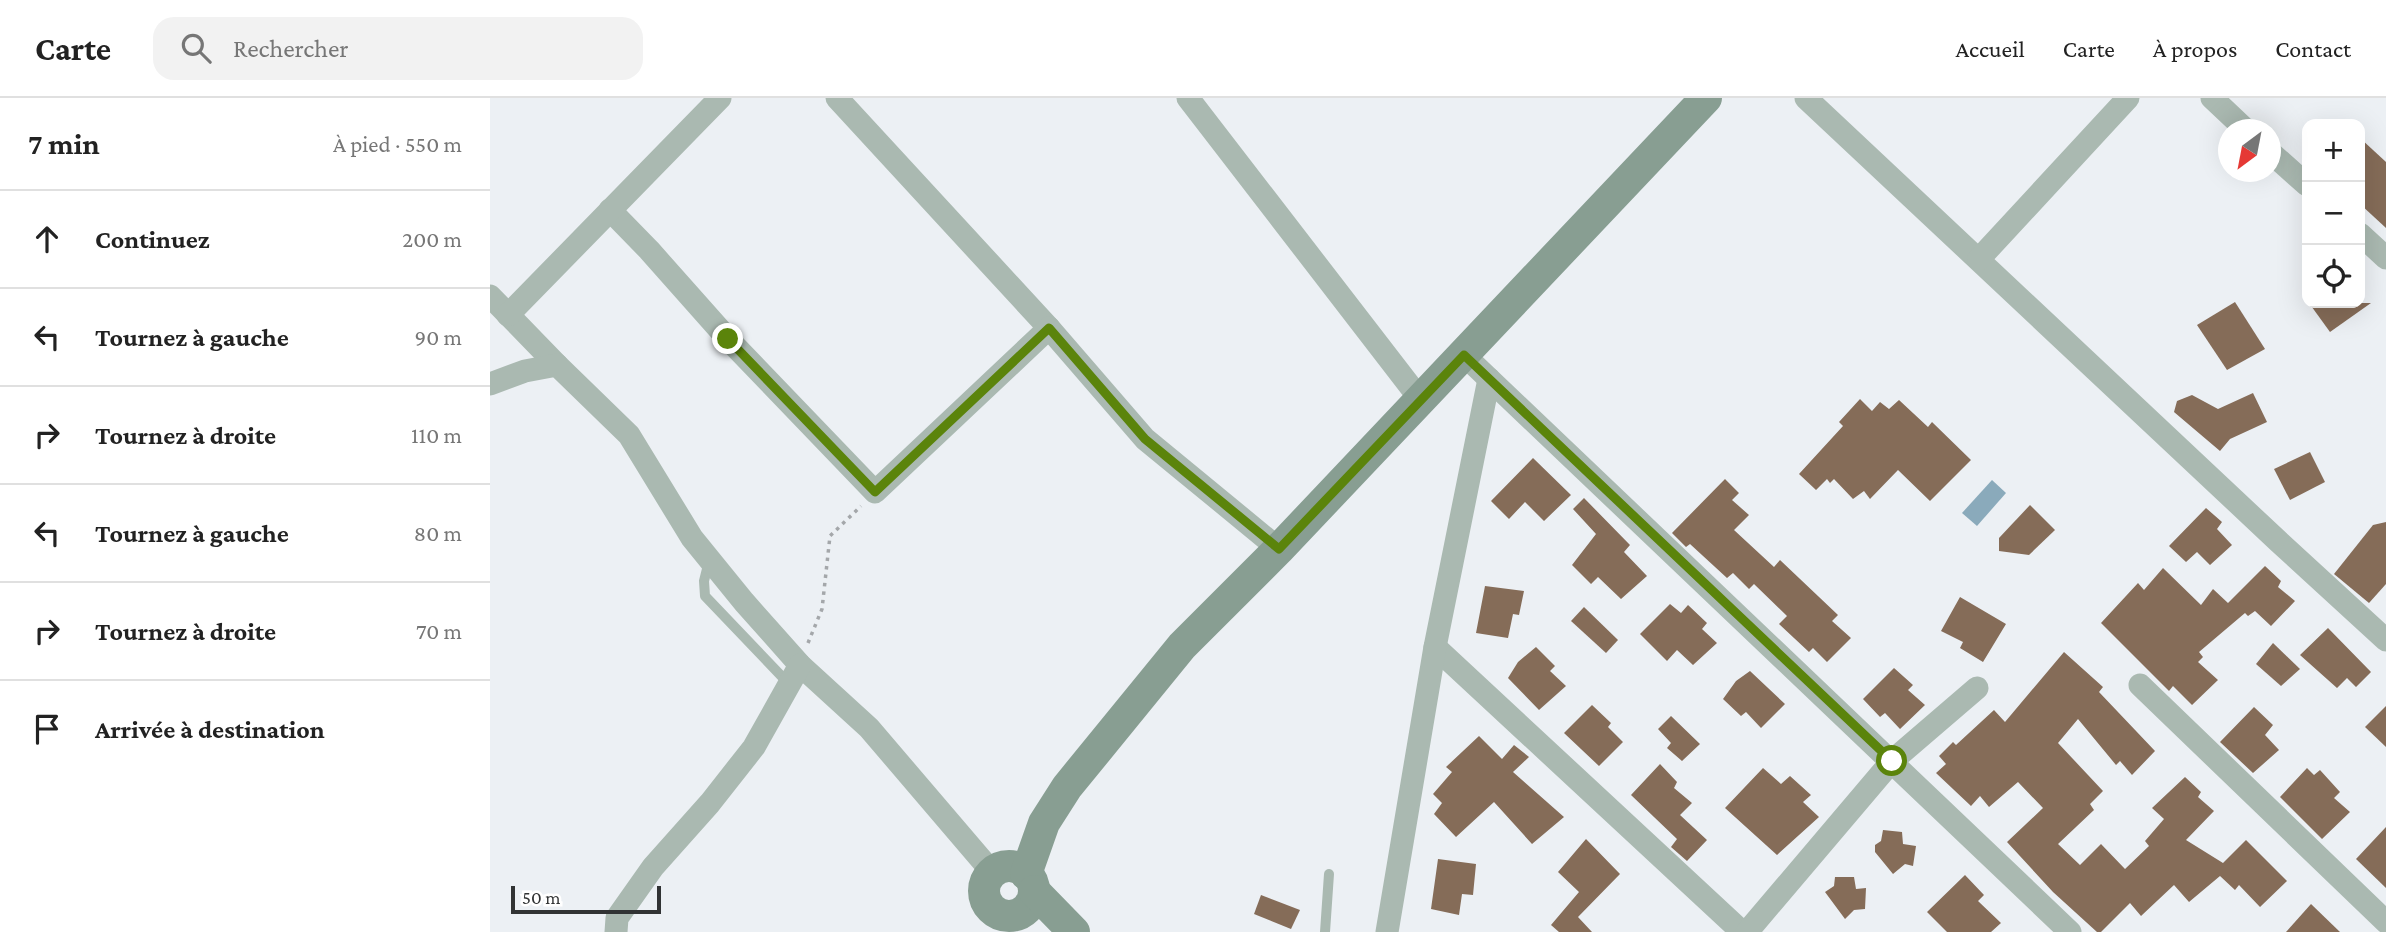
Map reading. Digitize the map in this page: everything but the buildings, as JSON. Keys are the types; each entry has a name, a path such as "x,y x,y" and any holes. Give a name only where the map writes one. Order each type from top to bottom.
{"street":[{"path":"508,315 720,98"},
{"path":"837,98 1049,328 1145,439 1279,549"},
{"path":"1188,98 1420,399"},
{"path":"1074,932 1030,883 1010,866 992,872 984,888 988,906 1006,923 1028,908 1030,883 1044,823 1103,741 1182,646 1279,549 1706,98"},
{"path":"1806,98 2386,640"},
{"path":"1979,259 2128,98"},
{"path":"2212,98 2234,119"},
{"path":"2281,162 2304,182"},
{"path":"610,210 728,339 875,492 1049,328"},
{"path":"2365,239 2386,258"},
{"path":"490,296 629,435 692,538 744,602 794,674 869,728 992,872"},
{"path":"1464,355 2070,932"},
{"path":"490,384 557,365"},
{"path":"1391,929 1435,647 1489,379"},
{"path":"1435,647 1744,932 1892,761 1977,688"},
{"path":"616,932 617,919 653,867 710,803 754,747 794,674"},
{"path":"2140,685 2386,922"}],"lane":[{"path":"709,559 704,581 705,596 725,618 794,674"},
{"path":"725,618 744,602"},
{"path":"1325,932 1329,874"}],"path":[{"path":"794,674 822,609 830,536 875,492"}],"water":[{"path":"1992,480 2006,493 1977,526 1962,513"}],"route":[{"path":"728,339 875,492 1049,328 1145,439 1279,549 1464,355 1892,761"}]}
